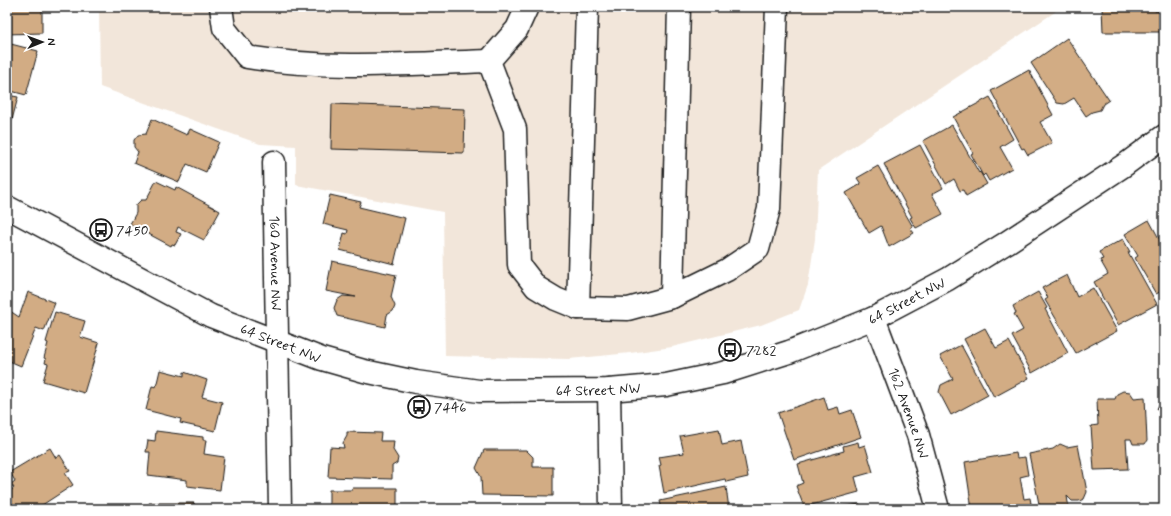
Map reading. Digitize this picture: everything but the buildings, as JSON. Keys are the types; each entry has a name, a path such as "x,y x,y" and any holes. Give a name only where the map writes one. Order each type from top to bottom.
{"street":[{"path":"221,7 224,28 247,57 282,63 336,66 489,61 517,28 527,7"},
{"path":"578,308 587,7"},
{"path":"672,297 679,7"},
{"path":"489,61 516,129 519,265 536,287 556,299 578,308 628,309 672,297 727,270 758,249 769,209 778,7"},
{"name":"64 Street NW","path":"7,207 212,316 277,343 322,359 364,371 416,382 479,391 609,390 666,385 723,373 789,352 874,318 948,278 1006,243 1126,164 1164,136"},
{"name":"160 Avenue NW","path":"274,162 280,509"},
{"name":"162 Avenue NW","path":"874,318 918,435 938,509"},
{"path":"609,390 611,509"}],"shaded area":[{"path":"99,7 1058,7 1055,12 818,170 815,239 808,285 799,310 761,325 672,347 569,359 445,356 443,212 296,185 296,146 260,144 100,87"}],"place":[{"name":"7450","path":"101,230"},
{"name":"7282","path":"730,350"},
{"name":"7446","path":"419,407"}]}
